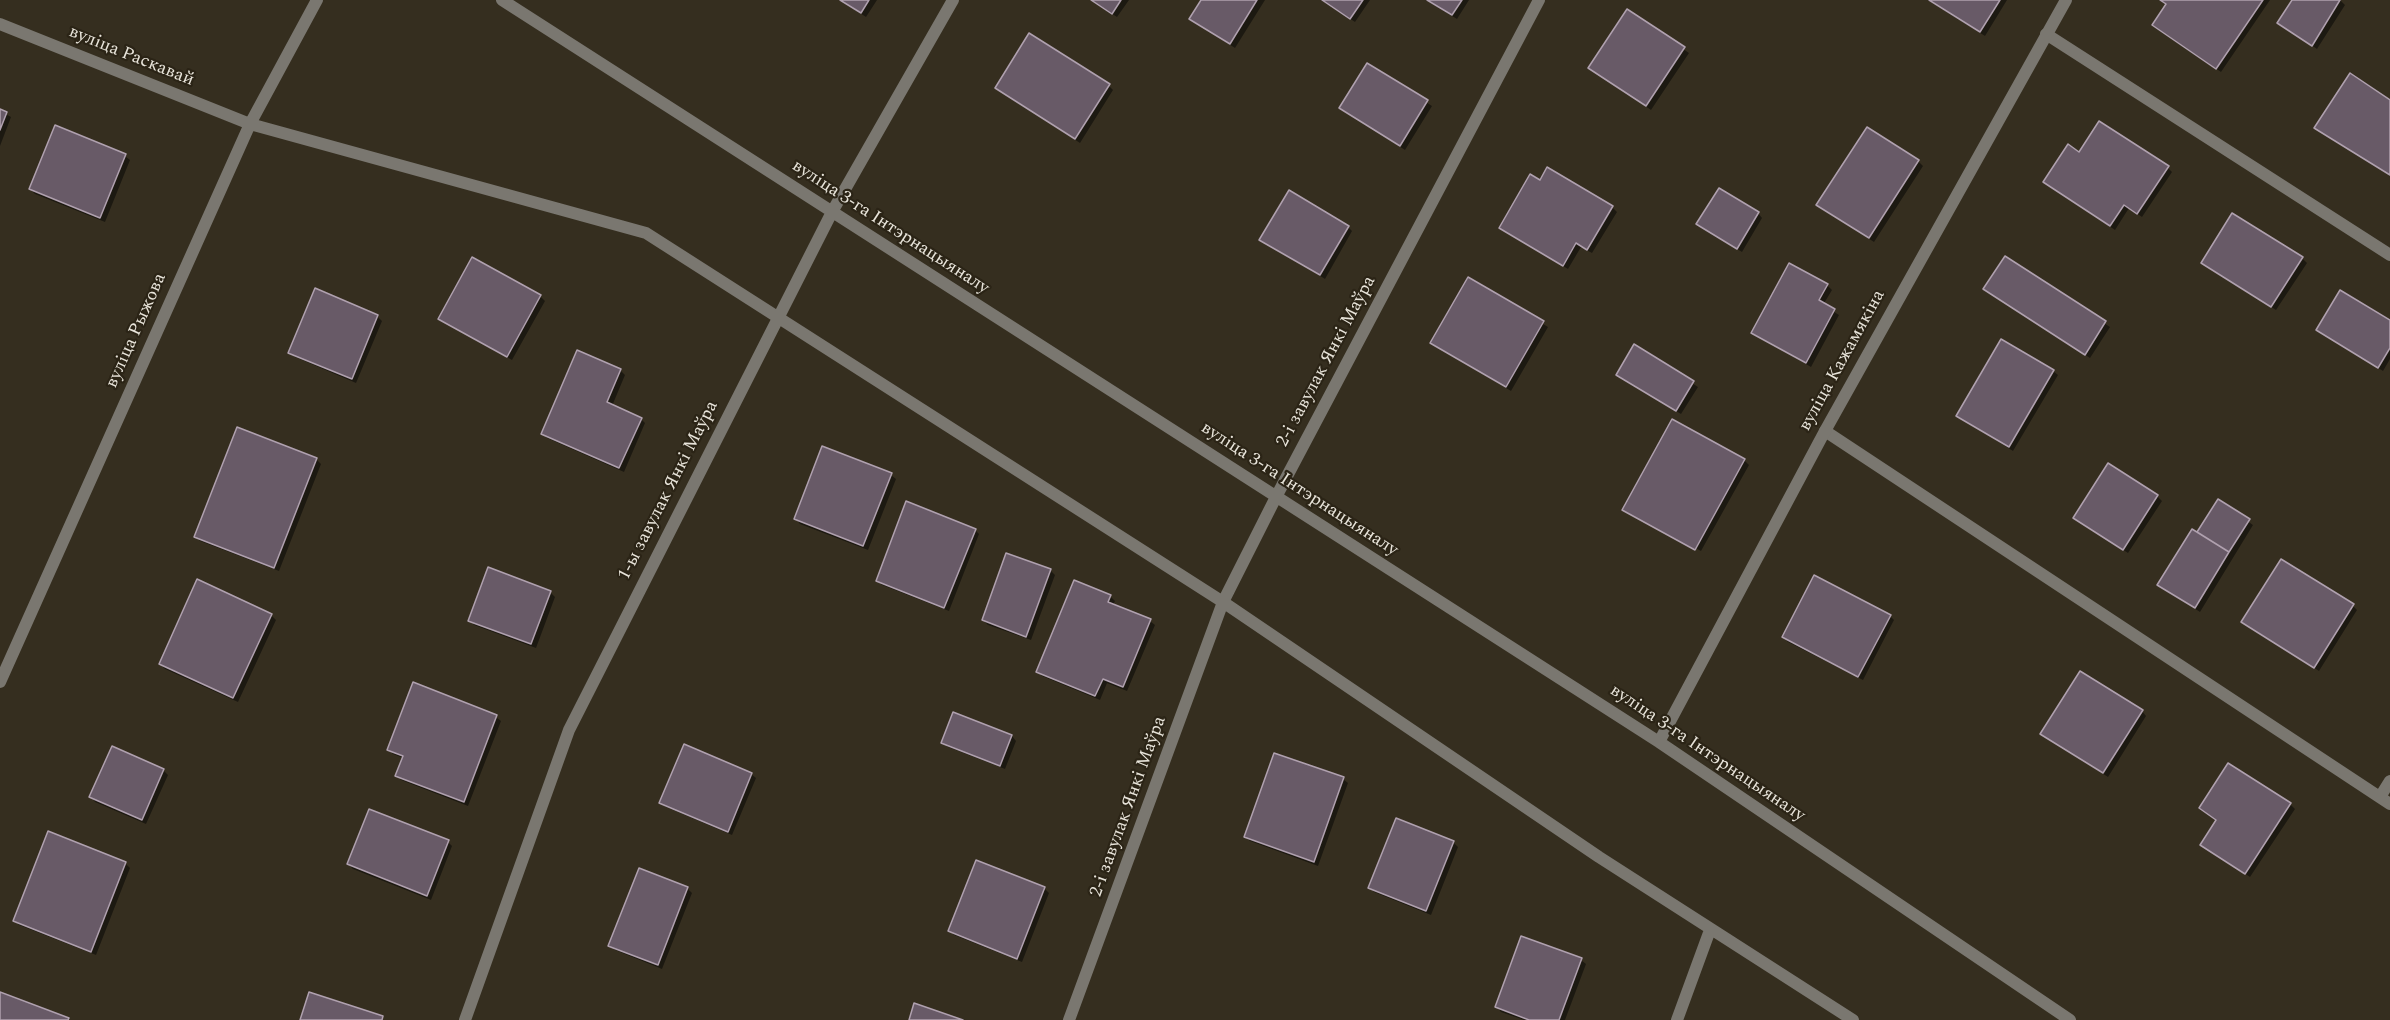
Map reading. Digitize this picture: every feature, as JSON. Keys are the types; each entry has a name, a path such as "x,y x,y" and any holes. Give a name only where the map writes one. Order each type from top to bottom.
{"street":[{"name":"вуліца Рыжова","path":"0,682 250,124 317,0"},
{"name":"вуліца 3-га Інтэрнацыяналу","path":"502,0 1659,742 2070,1020"},
{"name":"1-ы завулак Янкі Маўра","path":"465,1020 569,730 832,212 953,0"},
{"name":"2-і завулак Янкі Маўра","path":"1069,1020 1223,602 1276,497 1539,0"},
{"name":"вуліца Кажамякіна","path":"1659,742 1824,431 2066,0"},
{"name":"вуліца Раскавай","path":"0,24 250,124 646,233 1223,602 1599,857 1853,1020"},
{"path":"2046,34 2390,255"},
{"path":"1824,431 2385,800 2390,782"},
{"path":"1677,1020 1710,930"}],"building":[{"path":"840,0 869,0 861,13"},
{"path":"1091,0 1121,0 1112,14"},
{"path":"1201,0 1257,0 1230,44 1189,19"},
{"path":"1322,0 1363,0 1350,19"},
{"path":"1427,0 1462,0 1452,15"},
{"path":"1929,0 2000,0 1980,32"},
{"path":"2160,0 2263,0 2216,69 2152,25 2166,4"},
{"path":"2292,0 2340,0 2312,46 2277,23"},
{"path":"1627,9 1685,47 1646,106 1588,68"},
{"path":"1029,33 1110,84 1075,139 995,88"},
{"path":"1367,63 1428,100 1400,146 1339,108"},
{"path":"2350,73 2390,100 2390,175 2314,128"},
{"path":"0,109 7,112 0,130"},
{"path":"2099,121 2169,166 2137,214 2124,205 2110,226 2043,182 2068,144 2079,152"},
{"path":"55,125 126,154 100,218 29,189"},
{"path":"1867,127 1919,160 1869,238 1816,205"},
{"path":"1547,167 1613,206 1587,250 1576,243 1563,266 1499,228 1530,174 1540,180"},
{"path":"1719,188 1759,212 1737,249 1696,224"},
{"path":"1289,190 1349,226 1320,275 1259,240"},
{"path":"2232,213 2303,257 2271,307 2201,263"},
{"path":"2005,256 2106,321 2085,355 1983,289"},
{"path":"472,257 541,295 507,357 438,319"},
{"path":"1789,263 1828,284 1819,300 1835,309 1806,363 1751,333"},
{"path":"1468,277 1544,321 1506,387 1430,343"},
{"path":"315,288 378,315 352,379 288,353"},
{"path":"2340,290 2390,320 2390,348 2378,368 2316,330"},
{"path":"2001,339 2054,370 2009,447 1956,416"},
{"path":"1634,344 1694,381 1676,411 1616,375"},
{"path":"577,350 621,369 607,402 642,418 619,468 541,434"},
{"path":"1672,419 1745,459 1695,550 1622,510"},
{"path":"237,427 317,458 274,568 194,537"},
{"path":"822,446 892,473 863,546 794,519"},
{"path":"2108,463 2158,495 2123,550 2073,518"},
{"path":"2218,499 2250,519 2229,552 2197,532"},
{"path":"906,501 976,529 944,608 876,581"},
{"path":"2192,529 2229,552 2195,608 2157,585"},
{"path":"1006,553 1051,569 1026,637 982,620"},
{"path":"2281,559 2354,604 2314,668 2241,622"},
{"path":"488,567 551,591 531,644 468,621"},
{"path":"1814,575 1891,615 1858,677 1782,637"},
{"path":"197,579 272,614 233,698 159,664"},
{"path":"1074,580 1111,595 1108,602 1151,619 1123,687 1103,679 1095,696 1036,672"},
{"path":"2080,671 2143,710 2103,773 2040,734"},
{"path":"413,682 497,715 464,802 395,776 403,756 387,750"},
{"path":"953,712 1012,735 1000,766 941,743"},
{"path":"684,744 752,773 728,832 659,803"},
{"path":"112,746 164,769 142,820 89,797"},
{"path":"1274,753 1344,777 1314,862 1244,837"},
{"path":"2228,763 2291,803 2245,874 2200,845 2216,820 2199,808"},
{"path":"369,809 449,840 427,896 347,864"},
{"path":"1396,818 1454,841 1426,911 1368,888"},
{"path":"48,831 126,862 91,952 13,921"},
{"path":"976,860 1045,887 1017,959 948,931"},
{"path":"639,868 688,887 658,965 608,946"},
{"path":"1521,936 1582,958 1559,1020 1529,1020 1495,1007"},
{"path":"0,992 69,1018 68,1020 0,1020"},
{"path":"309,992 383,1016 382,1020 300,1020"},
{"path":"914,1003 963,1020 909,1020"}]}
